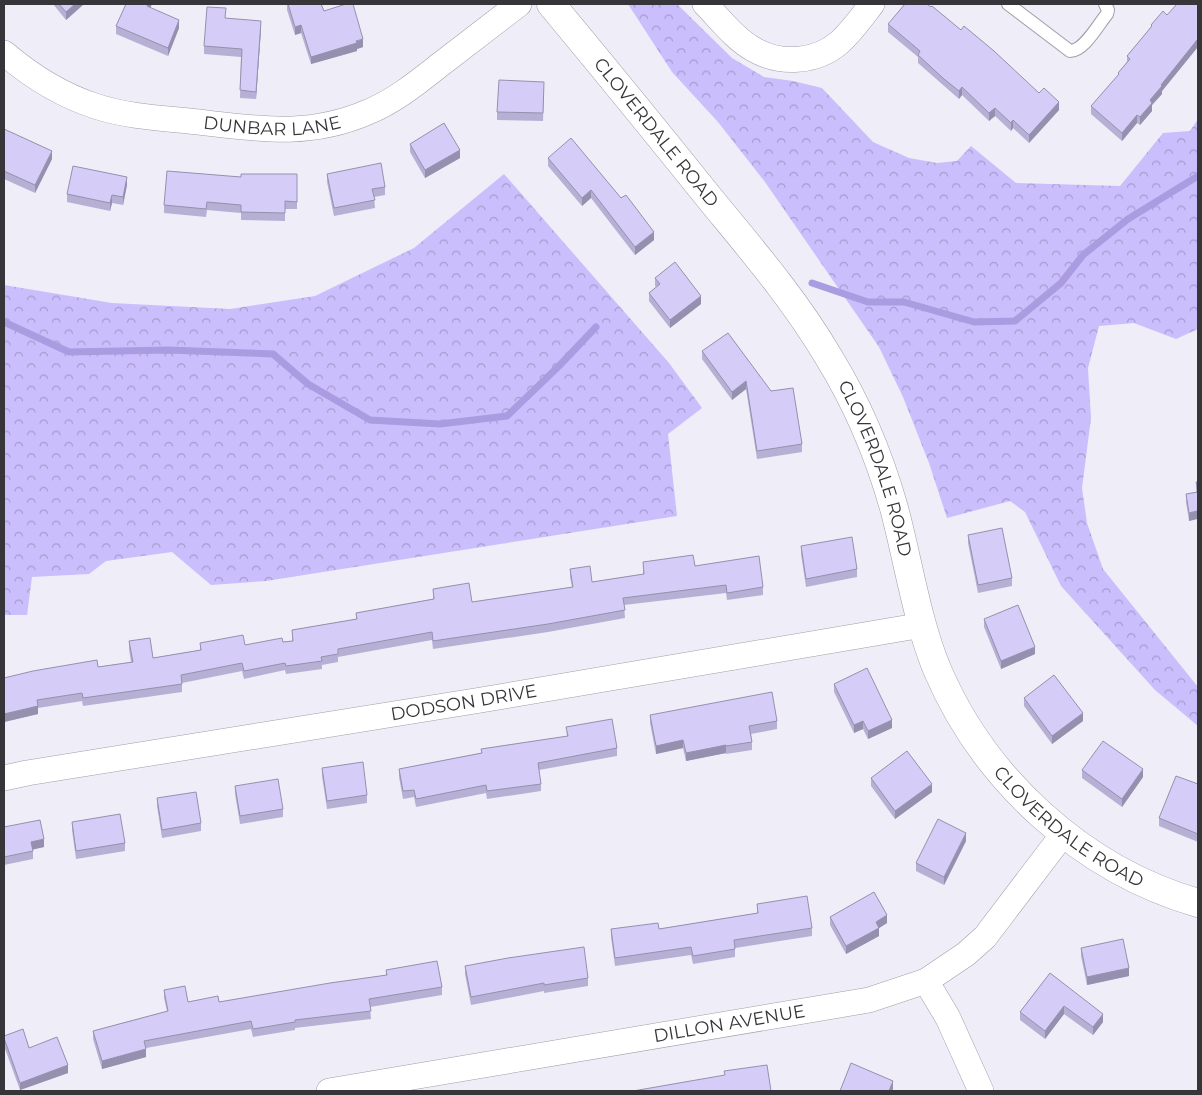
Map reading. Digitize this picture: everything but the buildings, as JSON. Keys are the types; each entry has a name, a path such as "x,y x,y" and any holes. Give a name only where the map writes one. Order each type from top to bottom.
{"street":[{"name":"DUNBAR LANE","path":"4,53 29,73 60,92 95,106 131,115 272,130 308,129 369,112 400,96 519,4"},
{"name":"CLOVERDALE ROAD","path":"551,4 761,260 803,317 829,357 862,419 884,474 923,625 937,668 960,715 984,752 1019,793 1064,833 1092,854 1134,878 1179,898 1198,903"},
{"path":"705,4 738,38 752,49 776,58 794,60 818,56 828,50 846,36 872,4"},
{"name":"DODSON DRIVE","path":"4,778 923,625"},
{"name":"DILLON AVENUE","path":"329,1091 869,1000 926,980 966,954 985,937 1064,833"},
{"path":"926,980 952,1025 981,1091"}],"lane":[{"path":"1008,4 1070,51 1075,51 1082,46 1107,14 1108,10 1105,4"}],"green space":[{"path":"628,4 677,4 732,58 764,77 822,88 873,142 909,158 937,163 957,161 971,146 1016,183 1120,186 1163,133 1190,131 1198,119 1198,329 1176,339 1134,323 1099,326 1088,368 1091,418 1082,488 1087,523 1103,569 1198,687 1198,726 1155,690 1061,586 1025,512 1010,501 947,518 929,463 903,397 879,347 765,182 718,122 672,72"},
{"path":"504,174 669,363 702,408 668,434 677,516 266,581 211,585 172,552 106,561 89,574 32,577 27,615 4,615 4,285 112,303 230,309 315,296 414,248"}],"waterway":[{"path":"812,283 868,302 904,302 974,322 1015,321 1061,283 1083,255 1128,219 1198,176"},
{"path":"4,322 69,352 169,350 273,354 308,384 370,420 440,424 507,416 596,327"}]}
